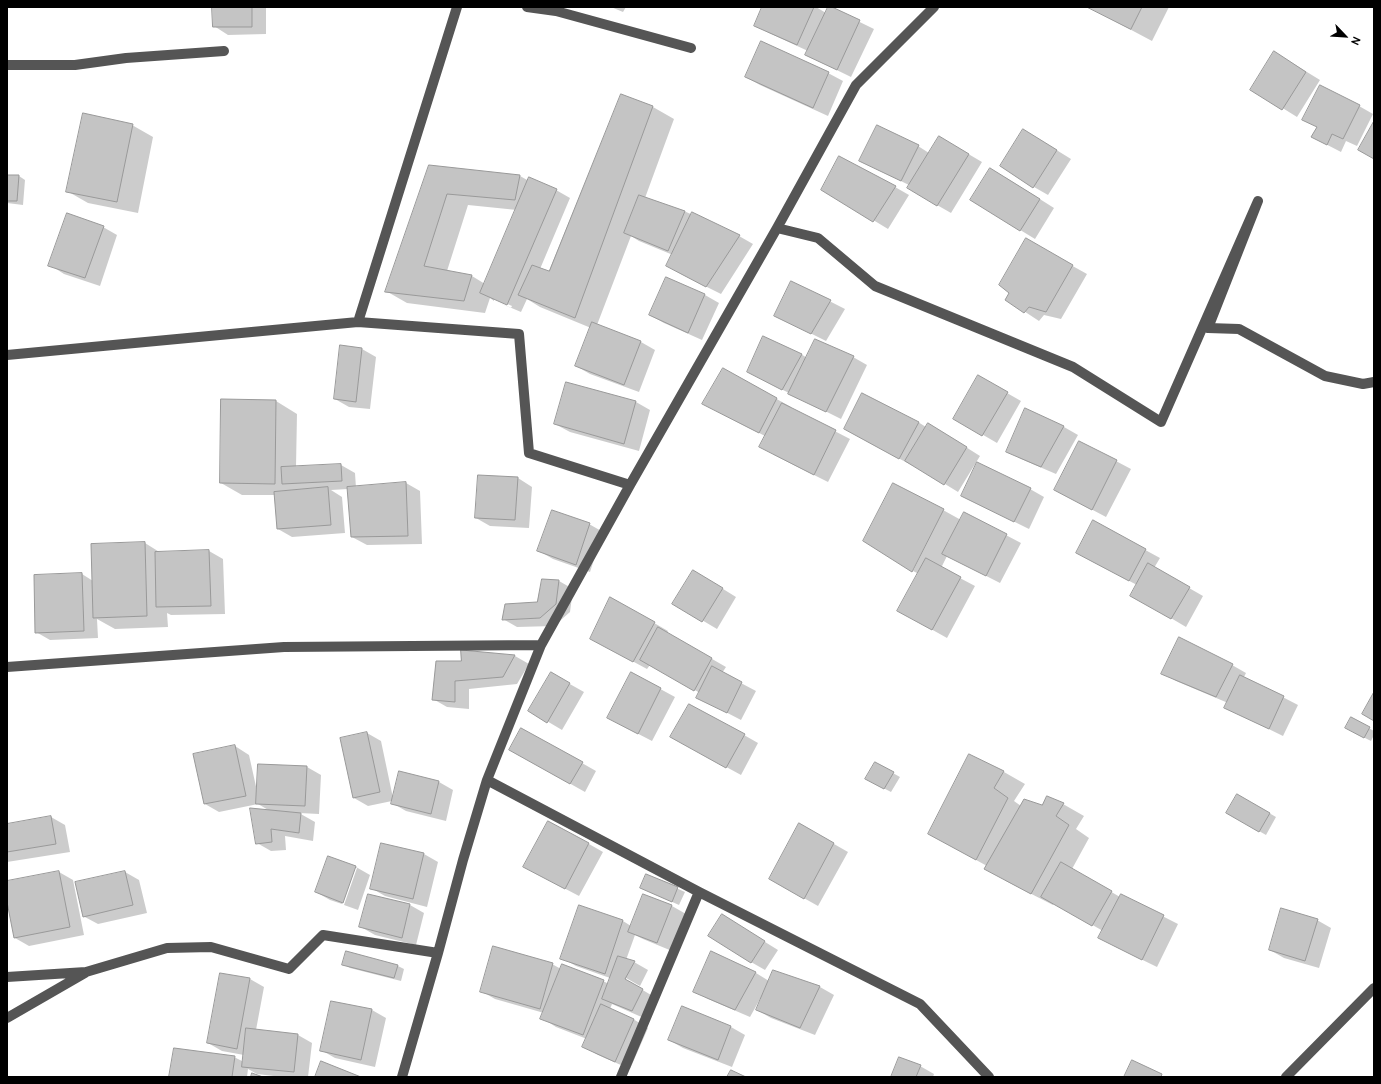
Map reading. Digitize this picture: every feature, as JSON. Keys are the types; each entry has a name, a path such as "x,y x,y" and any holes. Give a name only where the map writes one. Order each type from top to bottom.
{"street":[{"path":"358,322 457,7"},
{"path":"527,7 556,11 691,48"},
{"path":"402,1077 487,780 541,645 777,228 856,85 934,7"},
{"path":"7,65 75,65 126,58 224,51"},
{"path":"777,228 818,238 875,286 1073,367 1161,422 1258,201 1208,328 1240,328 1325,376 1363,384 1374,382"},
{"path":"7,356 358,322 518,334 529,453 630,486"},
{"path":"7,667 284,647 541,645"},
{"path":"487,780 699,892 920,1004 989,1077"},
{"path":"621,1077 699,892"},
{"path":"7,978 86,972 167,948 211,947 289,969 323,935 438,953"},
{"path":"7,1018 86,972"},
{"path":"1286,1077 1374,988"}],"building":[{"path":"212,7 252,7 252,27 213,27"},
{"path":"762,7 814,7 797,45 754,26"},
{"path":"828,7 832,7 860,20 837,70 805,55"},
{"path":"1087,7 1142,7 1131,29"},
{"path":"761,41 829,72 813,108 745,77"},
{"path":"1274,51 1306,72 1282,110 1250,90"},
{"path":"1320,85 1360,105 1343,139 1332,134 1327,145 1311,137 1317,127 1302,120"},
{"path":"621,94 653,106 575,318 518,295 532,265 549,271"},
{"path":"83,113 133,124 117,202 66,192"},
{"path":"1374,121 1374,159 1358,150"},
{"path":"877,125 919,145 901,181 859,161"},
{"path":"1023,129 1057,150 1033,188 1000,166"},
{"path":"939,136 969,154 937,206 907,188"},
{"path":"839,156 896,186 873,222 821,190"},
{"path":"429,165 520,175 515,200 447,194 424,266 472,275 464,301 385,292"},
{"path":"990,168 1040,199 1020,231 970,200"},
{"path":"7,175 19,175 17,201 7,201"},
{"path":"529,177 557,189 507,305 480,293"},
{"path":"639,195 685,211 668,251 624,233"},
{"path":"692,212 740,235 706,287 666,266"},
{"path":"67,213 104,226 85,278 48,266"},
{"path":"1026,238 1073,265 1046,312 1029,307 1024,313 1005,300 1009,293 999,285"},
{"path":"666,277 705,294 688,333 649,315"},
{"path":"791,281 831,300 811,334 774,316"},
{"path":"592,322 641,341 624,385 575,366"},
{"path":"763,336 802,354 782,390 747,372"},
{"path":"815,339 854,356 826,412 788,394"},
{"path":"340,345 362,348 356,402 334,399"},
{"path":"723,368 777,398 759,433 702,404"},
{"path":"978,375 1008,392 982,436 953,419"},
{"path":"566,382 636,401 624,444 554,424"},
{"path":"862,393 919,422 899,459 844,429"},
{"path":"221,399 276,400 275,484 220,483"},
{"path":"782,403 836,430 814,475 759,447"},
{"path":"1025,408 1064,426 1041,467 1006,452"},
{"path":"928,423 967,447 944,485 905,461"},
{"path":"1079,441 1117,460 1092,510 1054,490"},
{"path":"977,462 1031,488 1014,522 961,496"},
{"path":"341,464 342,481 282,484 281,467"},
{"path":"478,475 518,477 515,520 475,518"},
{"path":"406,482 408,536 351,537 347,487"},
{"path":"893,483 944,509 912,572 863,541"},
{"path":"328,487 331,525 277,529 274,492"},
{"path":"552,510 590,523 576,565 537,551"},
{"path":"964,512 1007,534 986,576 942,554"},
{"path":"1093,520 1146,549 1129,581 1076,553"},
{"path":"145,542 147,616 93,618 91,544"},
{"path":"209,550 211,606 156,607 155,552"},
{"path":"926,558 961,577 932,630 897,611"},
{"path":"1148,563 1190,587 1171,619 1130,596"},
{"path":"693,570 723,588 702,622 672,604"},
{"path":"82,573 84,631 35,633 34,575"},
{"path":"542,579 559,580 556,604 540,618 502,620 505,604 537,602"},
{"path":"610,597 655,622 633,662 590,639"},
{"path":"658,627 712,658 694,691 640,660"},
{"path":"1179,637 1233,664 1216,697 1161,674"},
{"path":"461,650 515,655 503,677 455,681 455,702 432,700 436,661 461,661"},
{"path":"712,666 742,682 727,713 696,698"},
{"path":"551,672 570,683 547,723 528,711"},
{"path":"631,672 661,688 638,734 607,718"},
{"path":"1240,675 1284,696 1269,729 1224,708"},
{"path":"1374,692 1374,721 1362,714"},
{"path":"689,704 745,734 726,768 670,737"},
{"path":"1351,717 1370,727 1364,738 1345,728"},
{"path":"521,728 583,762 570,784 509,750"},
{"path":"367,732 380,792 353,798 340,738"},
{"path":"235,745 246,796 204,804 193,754"},
{"path":"969,754 1004,771 994,788 1008,798 976,860 928,834"},
{"path":"875,762 894,772 884,789 865,779"},
{"path":"258,764 307,766 305,806 256,804"},
{"path":"399,771 439,781 431,814 391,804"},
{"path":"1237,794 1270,813 1259,832 1226,813"},
{"path":"1047,796 1064,803 1056,816 1069,825 1031,894 984,869 1024,799 1042,805"},
{"path":"250,808 301,813 299,833 271,829 272,842 256,844"},
{"path":"51,816 56,844 7,852 7,824"},
{"path":"548,821 589,843 565,889 523,867"},
{"path":"799,823 834,843 804,899 769,879"},
{"path":"381,843 424,853 413,899 370,889"},
{"path":"328,856 356,866 343,903 315,892"},
{"path":"1061,862 1112,891 1092,926 1041,897"},
{"path":"59,871 70,927 14,938 7,902 7,881"},
{"path":"125,871 133,905 83,917 75,882"},
{"path":"646,874 678,887 672,902 640,888"},
{"path":"368,894 410,904 402,938 359,927"},
{"path":"643,894 672,905 657,943 628,932"},
{"path":"1121,894 1164,915 1142,960 1098,938"},
{"path":"579,905 623,920 605,974 560,959"},
{"path":"1281,908 1318,919 1305,961 1269,950"},
{"path":"722,914 765,941 751,963 708,936"},
{"path":"493,946 553,963 540,1009 480,992"},
{"path":"346,951 398,965 394,978 342,965"},
{"path":"711,951 756,972 735,1010 693,992"},
{"path":"618,956 635,961 625,979 643,989 632,1011 602,999"},
{"path":"562,964 604,980 583,1035 540,1019"},
{"path":"773,970 820,986 800,1028 756,1010"},
{"path":"220,973 250,978 237,1049 207,1043"},
{"path":"331,1001 372,1009 361,1060 320,1051"},
{"path":"601,1004 634,1019 615,1062 582,1047"},
{"path":"682,1006 731,1026 718,1060 668,1040"},
{"path":"246,1028 298,1034 294,1072 242,1067"},
{"path":"174,1048 235,1056 232,1077 169,1077"},
{"path":"899,1057 921,1065 916,1077 891,1077"},
{"path":"1132,1060 1162,1074 1161,1077 1124,1077"},
{"path":"321,1061 361,1077 315,1077"},
{"path":"731,1070 746,1077 727,1077"},
{"path":"252,1073 263,1077 251,1077"}]}
